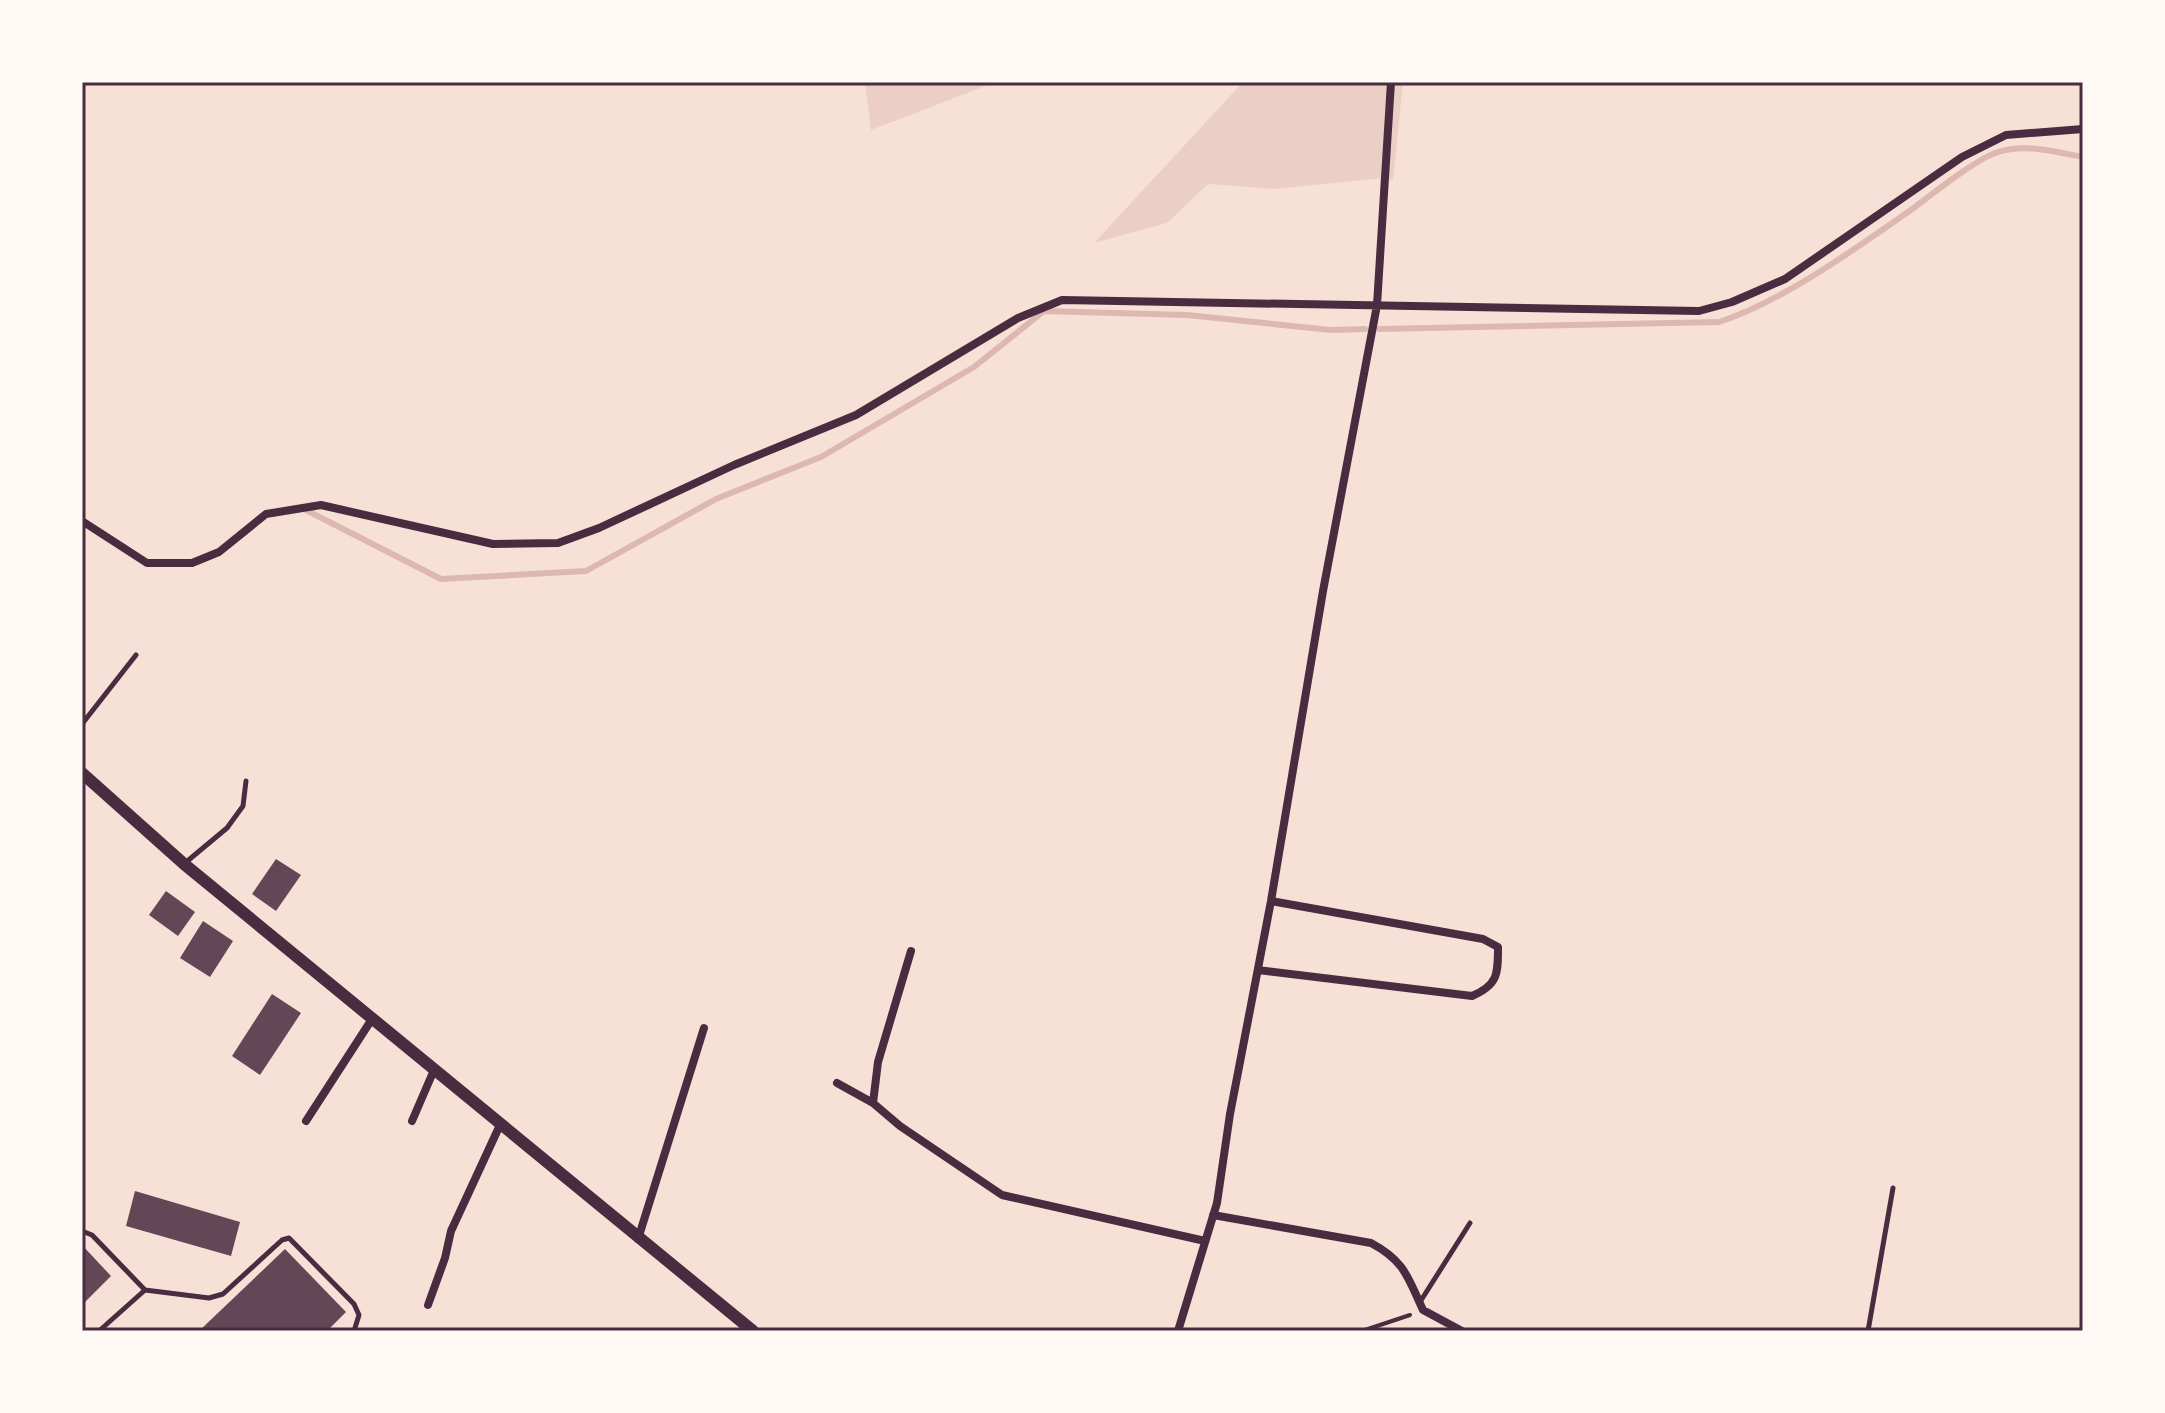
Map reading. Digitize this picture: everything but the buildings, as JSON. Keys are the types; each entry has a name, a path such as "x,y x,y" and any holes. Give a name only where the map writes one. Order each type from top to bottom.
{"street":[{"path":"1178,1331 1213,1215 1377,305 1391,82"},
{"path":"82,521 147,563 192,563 219,552 266,514 321,505 493,544 558,543 856,415 1018,318 1062,300 1699,311 1732,302 1785,279 1962,157 2006,135 2083,129"},
{"path":"82,773 184,864 753,1331"},
{"path":"1258,970 1472,996 1487,989 1498,972 1498,947 1483,939 1271,901"},
{"path":"873,1103 878,1062 911,951"},
{"path":"306,1121 372,1019"},
{"path":"638,1239 704,1028"},
{"path":"412,1121 434,1070"},
{"path":"837,1083 873,1103 900,1126 1002,1195 1205,1241"},
{"path":"428,1305 451,1231 500,1125"},
{"path":"1213,1215 1371,1243 1392,1254 1412,1281 1421,1307 1462,1331"}],"lane":[{"path":"82,724 136,655"},
{"path":"184,864 227,828 243,806 246,781"},
{"path":"1868,1331 1893,1188"},
{"path":"1421,1307 1470,1223"},
{"path":"82,1231 92,1235 145,1290 209,1298 223,1294 282,1240 289,1238 354,1304 359,1315 354,1331"},
{"path":"99,1331 145,1290"}],"path":[{"path":"1362,1331 1421,1307"}],"shaded area":[{"path":"865,82 996,82 871,130"},
{"path":"1243,82 1403,82 1393,180 1383,178 1274,189 1208,184 1167,223 1094,243"}],"waterway":[{"path":"1379,329 1719,322 1795,287 1989,156 2009,149 2030,148 2083,157"},
{"path":"306,510 441,579 586,571 716,499 821,457 974,367 1044,311 1187,315 1331,330 1365,329"}]}
